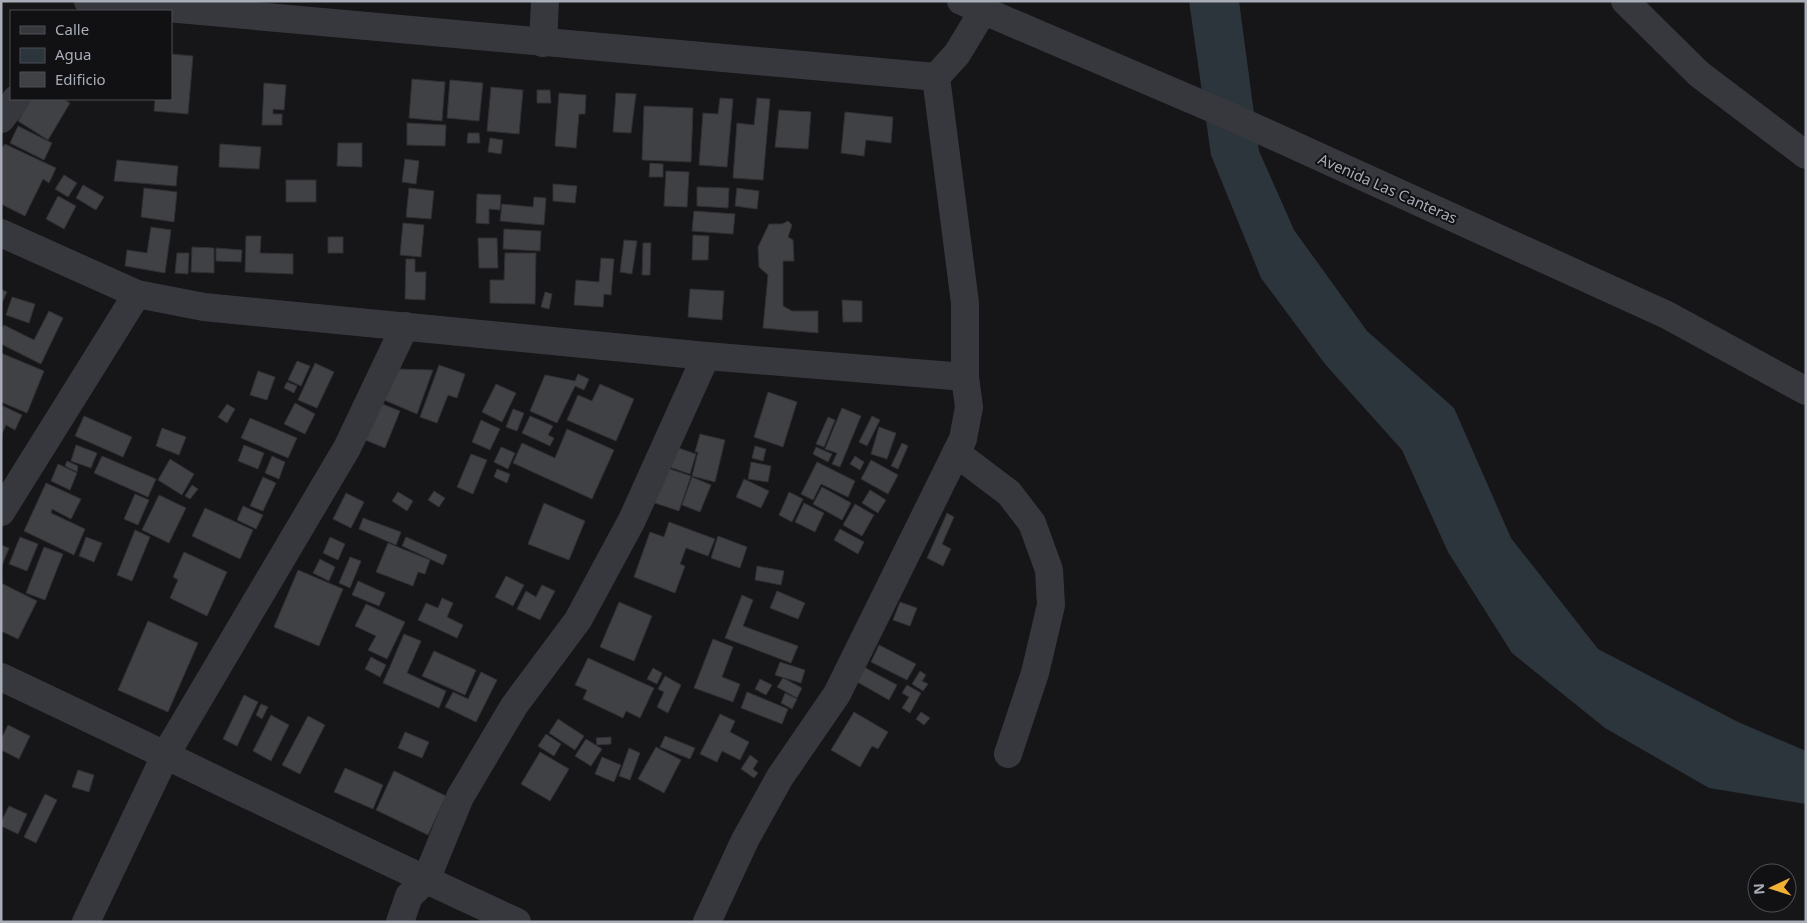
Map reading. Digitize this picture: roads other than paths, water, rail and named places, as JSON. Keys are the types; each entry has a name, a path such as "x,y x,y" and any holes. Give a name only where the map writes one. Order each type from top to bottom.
{"street":[{"path":"87,1 936,77"},
{"path":"543,42 544,1"},
{"path":"1625,1 1699,74 1806,155"},
{"path":"708,922 745,840 780,777 837,694 963,439 969,407 965,377 965,304 936,77 957,54 972,6"},
{"name":"Avenida Las Canteras","path":"972,6 1225,114 1667,315 1806,391"},
{"path":"1,120 15,100"},
{"path":"1,233 138,294 204,307 706,356 965,377"},
{"path":"1,512 138,294"},
{"path":"86,922 166,754 347,448 405,326"},
{"path":"400,922 409,896 426,880 460,797 514,706 578,620 632,520 706,356"},
{"path":"956,454 1009,493 1032,524 1049,570 1051,605 1035,673 1008,754"},
{"path":"1,677 517,922"}],"water":[{"path":"1189,1 1239,1 1259,151 1294,230 1367,331 1454,408 1511,538 1598,649 1738,722 1806,751 1806,804 1709,788 1605,728 1512,653 1448,552 1402,450 1325,364 1261,278 1211,155"}]}
